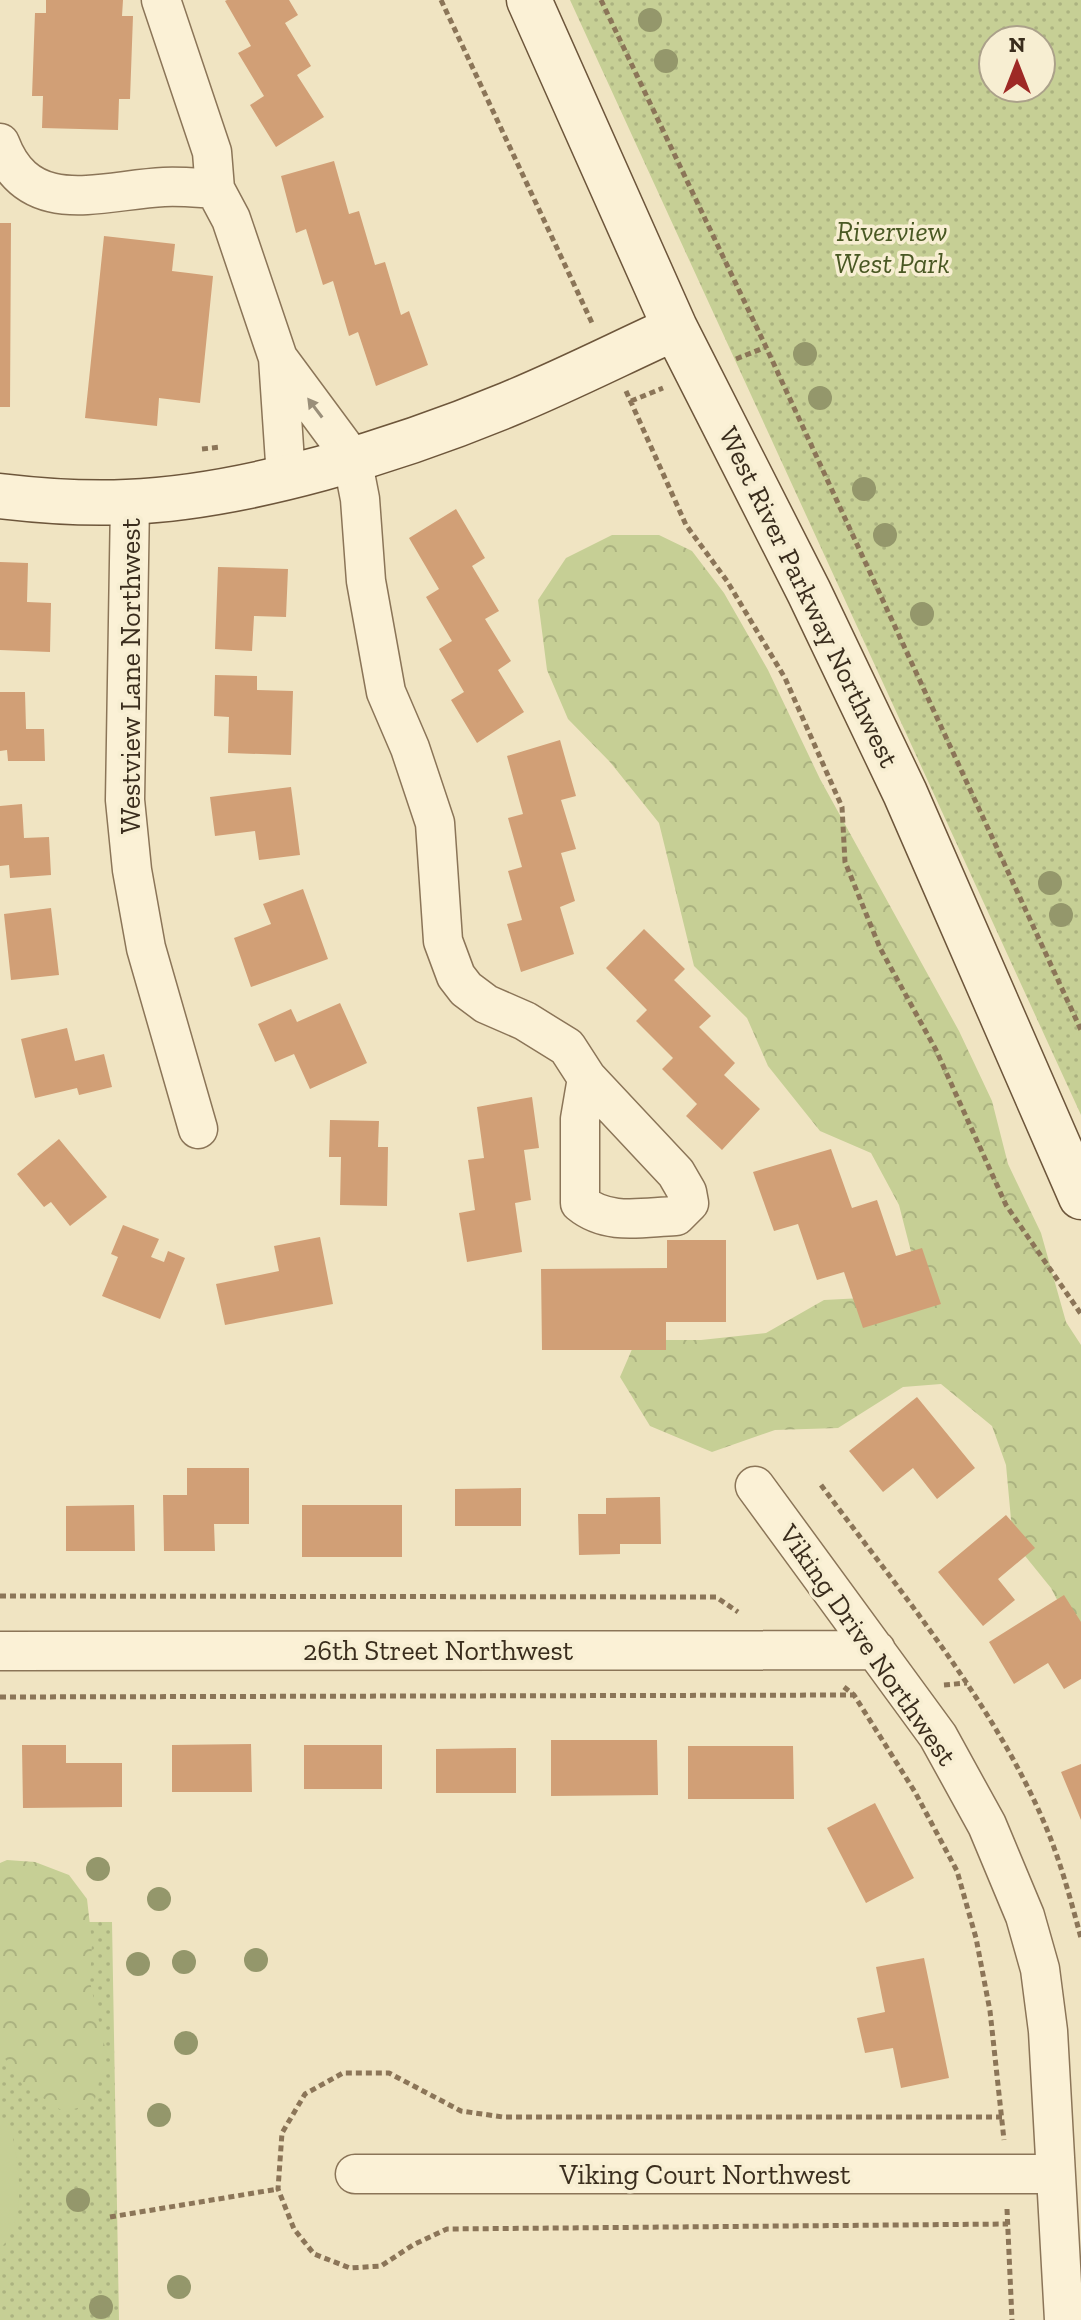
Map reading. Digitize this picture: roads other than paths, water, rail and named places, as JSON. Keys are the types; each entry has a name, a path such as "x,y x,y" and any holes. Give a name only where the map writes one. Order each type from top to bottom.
{"main road":[{"name":"West River Parkway Northwest","path":"529,0 675,328 809,592 905,793 1081,1197"},
{"path":"0,496 58,502 130,502 209,492 285,458 352,458 511,404 675,328"}],"street":[{"path":"161,0 212,152 215,189 231,219 278,358 285,458"},
{"path":"0,143 6,158 27,183 44,191 68,196 165,187 215,189"},
{"path":"278,358 352,458 360,499 366,581 386,692 410,748 433,815 443,941 448,957 466,989 486,1004 551,1035 567,1047 587,1078"},
{"name":"Westview Lane Northwest","path":"130,502 125,800 132,870 146,948 198,1129"},
{"name":"Viking Drive Northwest","path":"755,1486 938,1736 987,1825 1025,1916 1040,1969 1048,2031 1064,2320"},
{"name":"26th Street Northwest","path":"0,1651 876,1650"},
{"name":"Viking Court Northwest","path":"355,2174 1055,2174"}],"park label":[{"name":"Riverview West Park","path":"892,247"}]}
